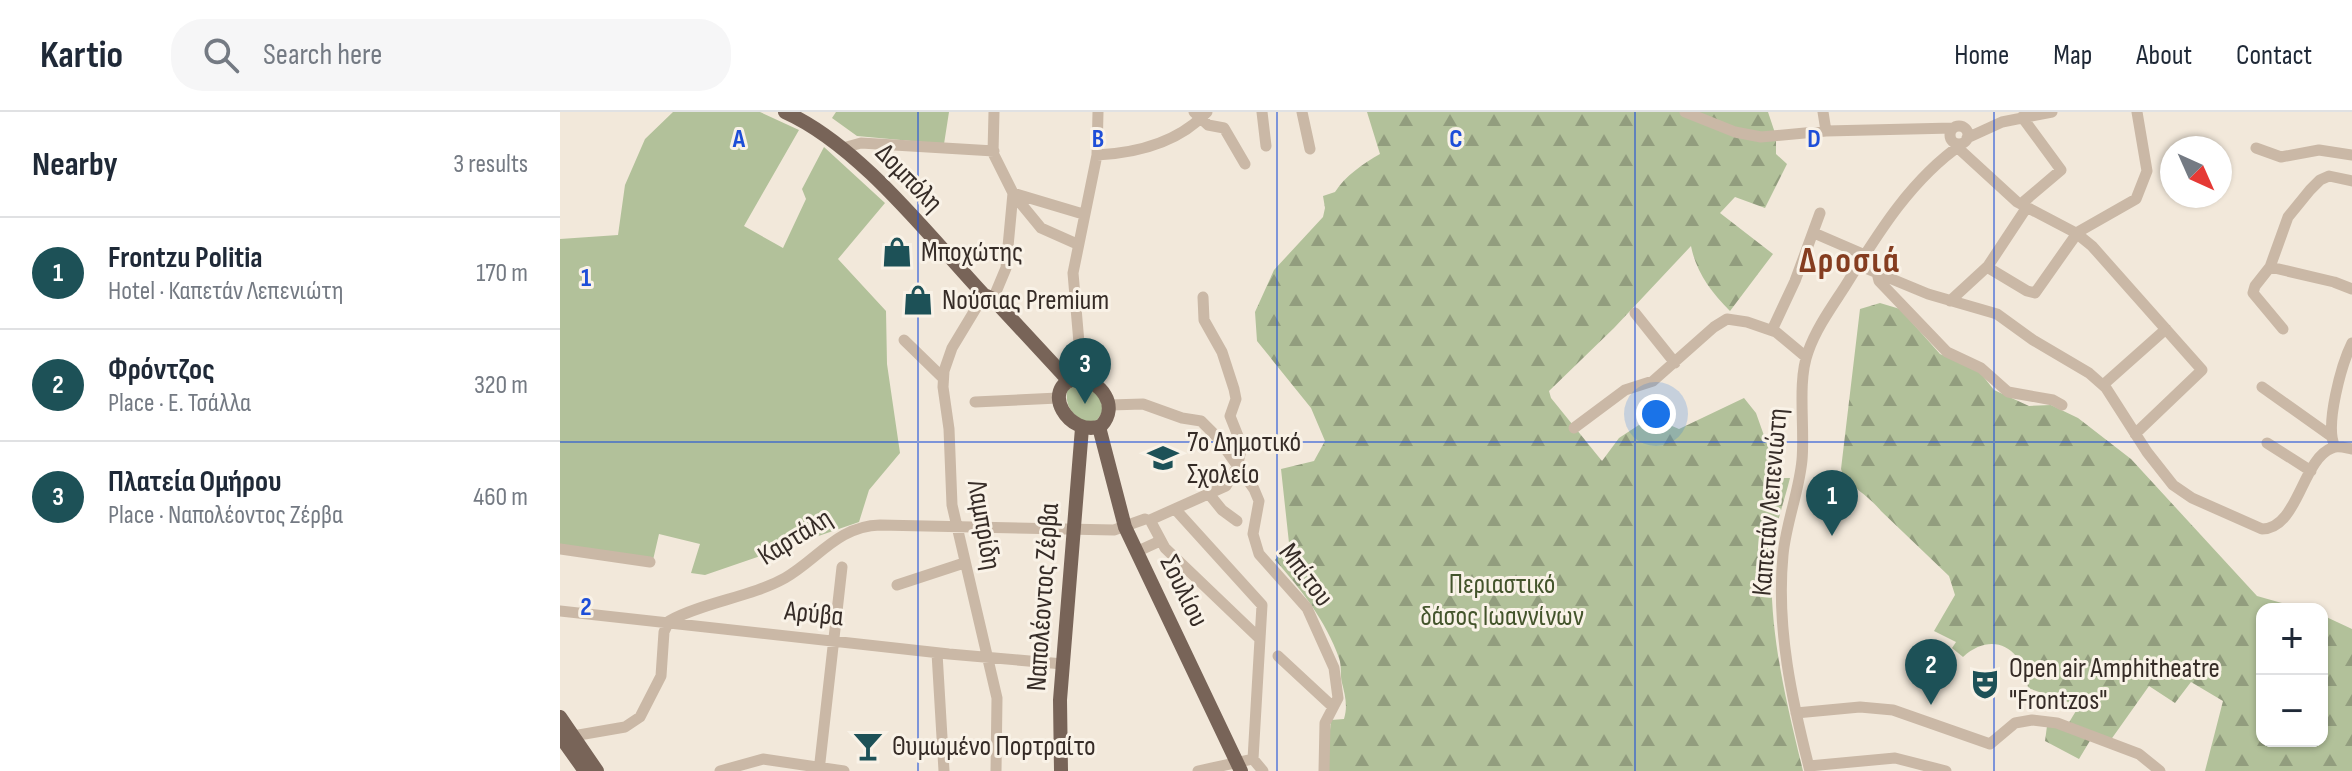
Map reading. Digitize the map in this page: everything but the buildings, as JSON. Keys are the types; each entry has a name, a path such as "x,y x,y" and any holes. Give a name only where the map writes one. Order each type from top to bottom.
{"main road":[{"name":"Δομπόλη","path":"785,112 843,148 988,297 987,305 1068,386"},
{"path":"1068,386 1099,387 1110,405 1107,418 1099,427 1082,428 1069,417 1068,386"},
{"name":"Σουλίου","path":"1099,427 1125,527 1239,767"},
{"name":"Ναπολέοντος Ζέρβα","path":"1061,771 1063,664 1082,428"},
{"path":"560,717 585,771"},
{"path":"567,736 597,771"}],"street":[{"path":"994,112 995,161 1013,193 1041,228 1077,244"},
{"path":"975,402 1068,386 1072,279 1097,155 1098,112"},
{"path":"1262,112 1266,146"},
{"path":"1302,112 1310,149"},
{"path":"1685,112 1749,136 1766,137 1938,121 2024,205 2076,233 2092,246 2202,370 2135,434"},
{"path":"1823,112 1826,131"},
{"path":"1957,139 2002,122 2052,112"},
{"path":"1987,267 2035,293 2076,233 2138,198 2147,171 2137,112"},
{"path":"1097,155 1147,149 1183,132 1200,114 1208,125 1224,128 1245,164"},
{"path":"1950,301 1987,267 2008,240 2024,205 2061,170 2022,117"},
{"name":"Καπετάν Λεπενιώτη","path":"1809,769 1786,654 1782,577 1784,543 1802,465 1806,357 1816,334 1862,260 1915,184 1957,139"},
{"path":"843,148 861,143 994,151"},
{"path":"2256,148 2281,157 2319,150 2352,155"},
{"path":"2283,329 2253,293 2255,286 2270,267 2288,217 2310,190 2329,176 2352,181"},
{"path":"1013,193 1083,214"},
{"name":"Λαμπρίδη","path":"996,771 998,706 956,526 943,378 958,335 1006,268 1013,193"},
{"path":"1772,330 1820,213"},
{"path":"1814,233 1862,260 1877,273 1950,301 1997,314 2103,385 2177,489 2264,529 2274,527 2286,516 2311,471 2333,442 2340,368 2352,343"},
{"path":"2270,267 2352,289"},
{"path":"1877,273 1879,281 1894,298 1947,352 1981,368 2008,392 2053,400 2062,405"},
{"path":"1203,297 1204,320 1222,352 1236,397 1230,416 1242,446 1237,467 1226,486 1150,520 1160,541 1259,638"},
{"path":"1635,313 1675,363"},
{"path":"1574,428 1621,392 1650,383 1714,327 1729,318 1772,330 1790,341 1806,357"},
{"path":"2103,385 2166,329"},
{"path":"904,340 943,378"},
{"path":"2262,387 2333,442 2352,449"},
{"name":"Μπίτου","path":"1110,405 1143,404 1182,418 1199,420 1213,432 1258,497 1259,509 1253,534 1259,554 1304,604 1331,657 1338,693 1324,727 1324,771"},
{"path":"2267,443 2311,471"},
{"path":"1209,494 1222,510 1237,521"},
{"path":"1175,509 1261,602 1253,759 1263,771"},
{"name":"Καρτάλη","path":"667,623 785,578 828,544 858,527 1114,530 1145,519"},
{"path":"1136,552 1160,541"},
{"path":"560,549 650,562"},
{"path":"897,585 964,563"},
{"path":"819,769 842,567"},
{"name":"Αρύβα","path":"560,611 1063,664"},
{"path":"567,736 625,727 640,717 661,676 667,623"},
{"path":"937,653 944,771"},
{"path":"1278,656 1333,707"},
{"path":"1796,713 1860,707 1893,710 1988,744 2015,723 2050,722 2139,754 2160,771"},
{"path":"720,771 763,759 844,771"},
{"path":"1198,771 1239,767 1253,759"},
{"path":"1809,769 1900,759 1946,771"}],"green space":[{"path":"673,112 760,112 799,130 744,226 783,248 806,199 802,189 824,147 885,203 838,259 886,311 887,364 900,453 869,490 859,522 705,575 691,573 700,544 659,534 653,560 560,544 560,239 618,235 625,185 645,139"},
{"path":"836,112 949,112 944,144 857,136 832,118"},
{"name":"Περιαστικό δάσος Ιωαννίνων","path":"1367,112 1768,112 1776,136 1776,154 1787,164 1765,208 1735,197 1720,213 1773,254 1730,311 1705,281 1691,246 1549,391 1551,398 1602,461 1619,438 1651,417 1679,429 1744,398 1756,413 1779,478 1790,478 1774,537 1771,584 1780,665 1803,771 1326,771 1331,720 1344,719 1346,710 1340,661 1320,618 1275,560 1289,543 1281,469 1314,461 1325,441 1311,408 1257,341 1255,312 1274,270 1323,217 1323,196 1335,192 1355,170 1380,154"},
{"path":"1880,303 1900,309 1940,354 1979,371 1994,390 2029,406 2051,405 2078,418 2131,459 2257,596 2282,603 2256,603 2256,747 2328,747 2328,618 2352,629 2352,771 2205,771 2223,701 2191,682 2175,703 2149,686 2110,741 2094,734 2079,759 2045,741 2047,726 2065,729 2079,706 2028,688 2021,663 2006,648 1996,644 1986,645 1963,657 1952,648 1956,642 1934,631 1955,595 1949,576 1843,474 1841,469 1860,309"},
{"path":"1074,384 1089,385 1100,397 1103,411 1097,420 1088,423 1071,410 1067,391"}],"place":[{"name":"Μποχώτης","path":"897,252"},
{"name":"Νούσιας Premium","path":"918,300"},
{"name":"Πλατεία Ομήρου","path":"1085,404"},
{"name":"7ο Δημοτικό Σχολείο","path":"1163,458"},
{"name":"Frontzu Politia","path":"1832,536"},
{"name":"Open air Amphitheatre \"Frontzos\"","path":"1985,684"},
{"name":"Φρόντζος","path":"1931,705"},
{"name":"Θυμωμένο Πορτραίτο","path":"868,746"}],"district":[{"name":"Δροσιά","path":"1850,261"}]}
